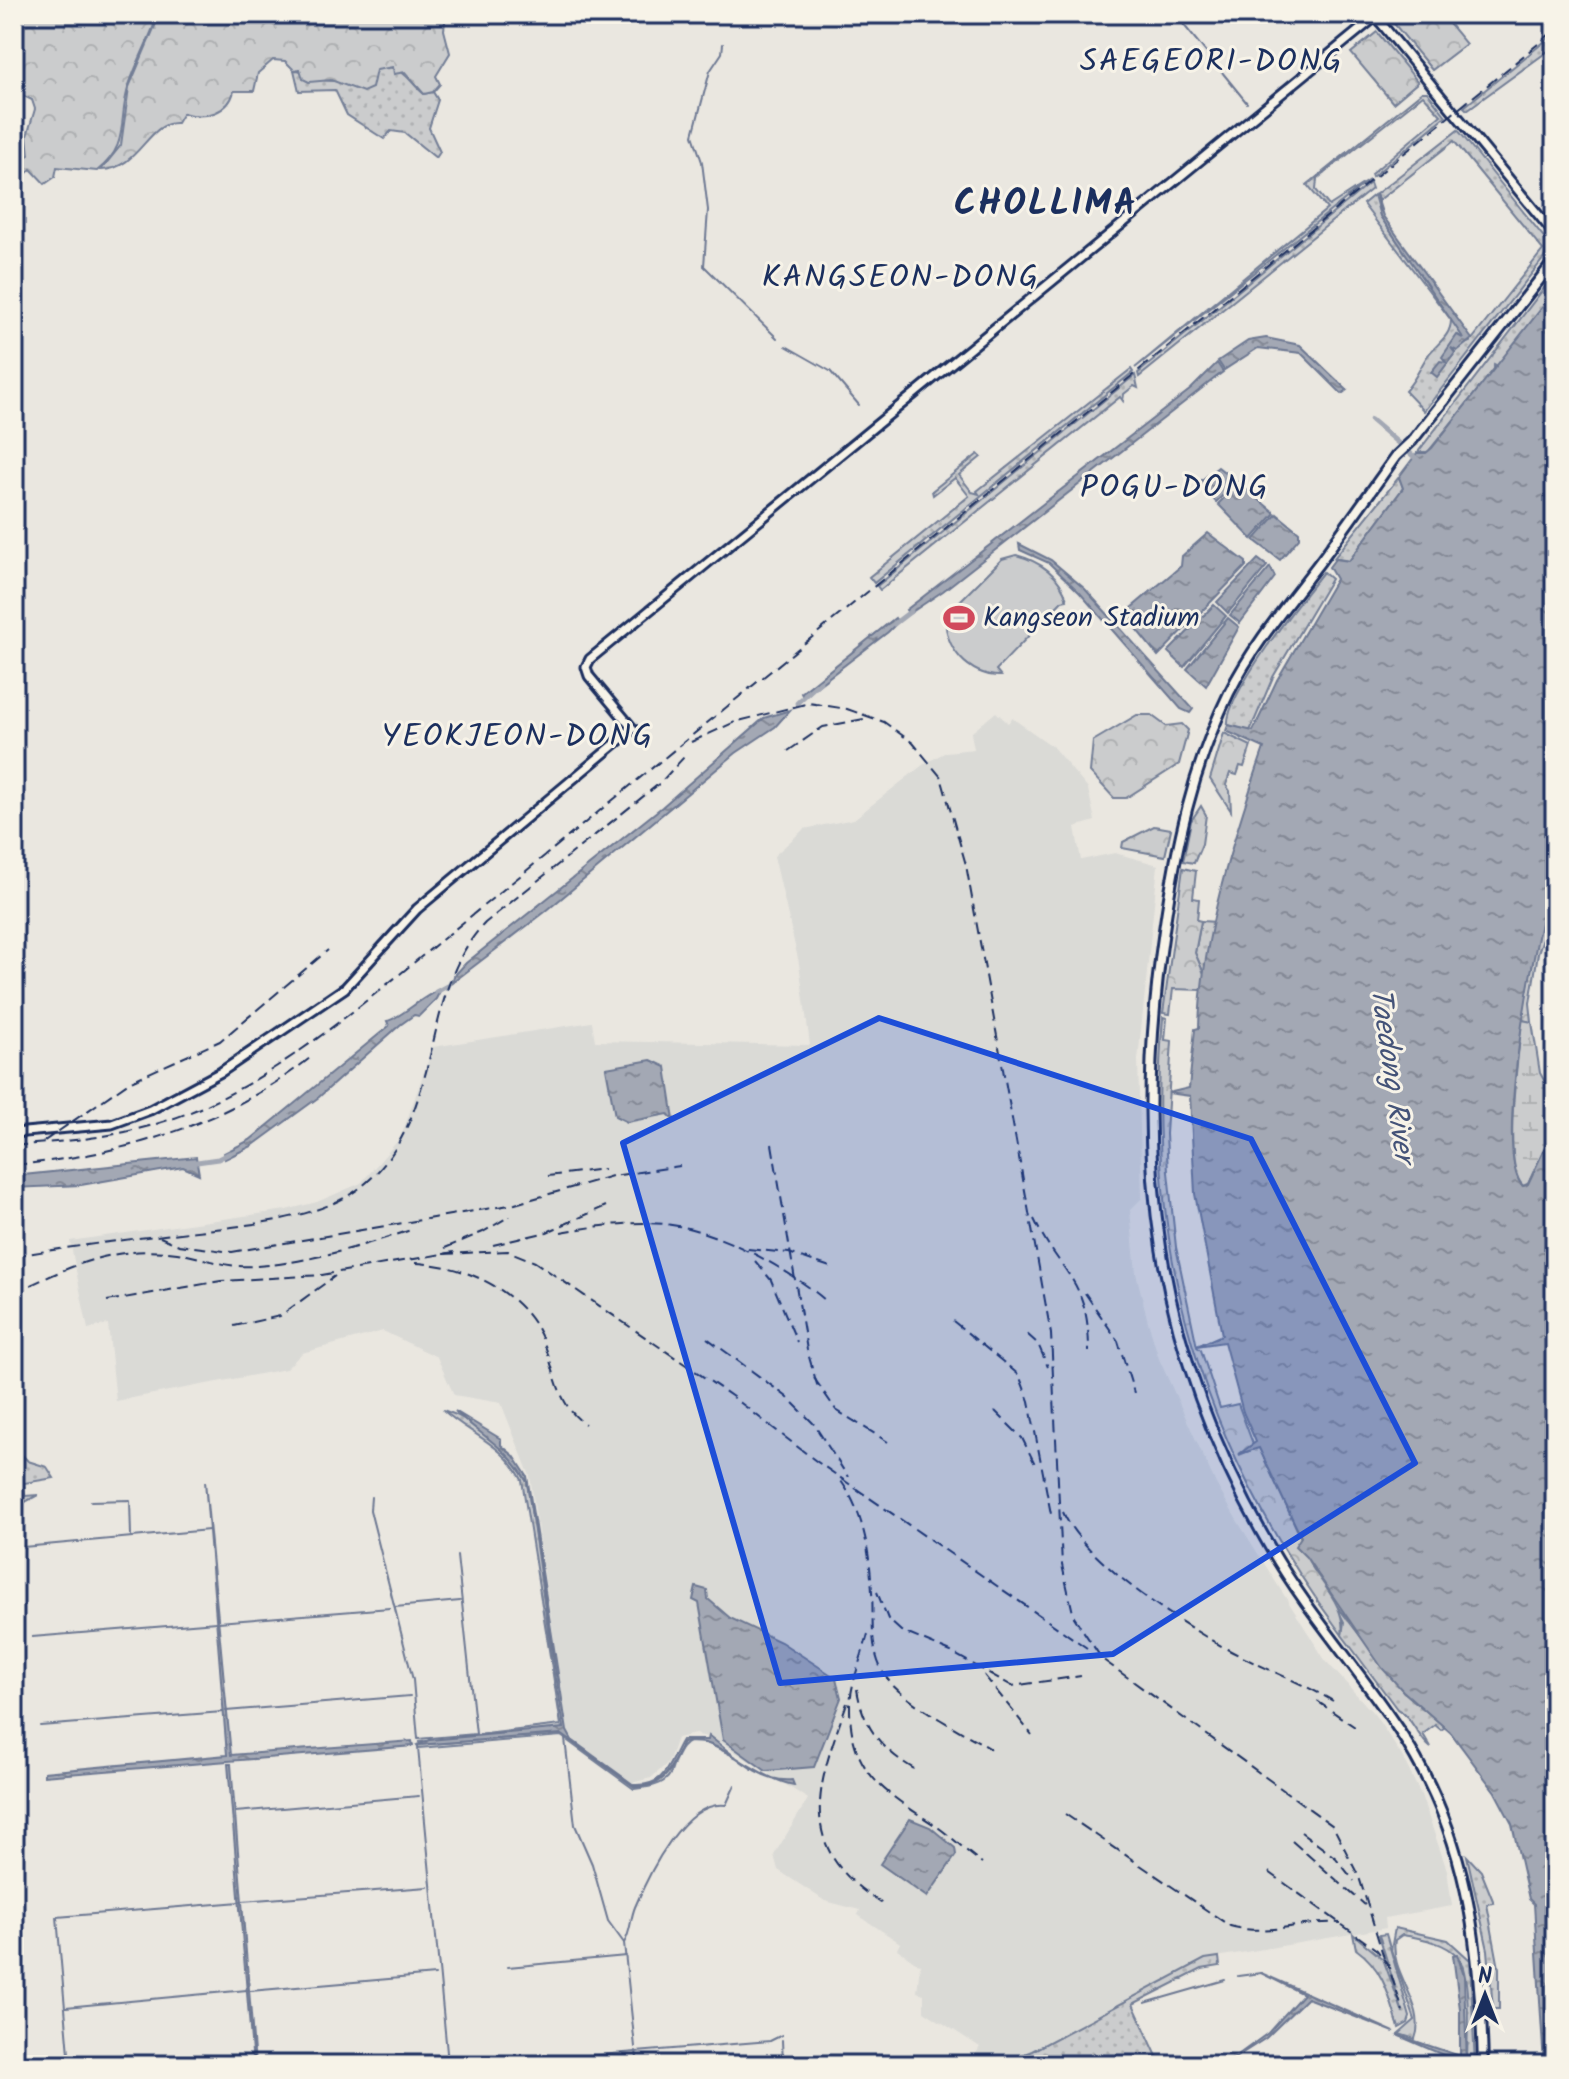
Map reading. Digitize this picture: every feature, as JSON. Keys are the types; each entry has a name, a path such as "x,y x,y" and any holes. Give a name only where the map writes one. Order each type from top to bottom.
{"highway":[{"path":"1483,2065 1477,1939 1460,1865 1446,1822 1415,1756 1275,1556 1223,1460 1181,1342 1154,1208 1148,1127 1152,1021 1186,803 1205,748 1231,690 1258,643 1396,456 1412,441 1555,260"}],"main road":[{"path":"14,1133 97,1128 150,1110 212,1077 345,988 417,909 633,729 587,671 587,663 594,656 1378,16 1555,235"}],"highlighted area":[{"path":"879,1018 1251,1139 1415,1463 1113,1654 780,1683 623,1143"}],"shaded area":[{"path":"996,712 1008,723 1012,718 1052,746 1088,789 1095,821 1075,827 1081,860 1115,853 1158,865 1138,1060 1142,1198 1130,1210 1136,1273 1148,1322 1159,1359 1216,1484 1238,1522 1325,1660 1374,1714 1402,1756 1421,1795 1447,1870 1452,1906 1385,1918 1386,1928 1205,1959 1032,2051 990,2065 975,2055 980,2047 924,2011 924,1994 917,1992 920,1965 897,1949 900,1943 858,1915 860,1910 825,1901 778,1870 774,1855 808,1799 715,1739 695,1734 677,1738 668,1763 651,1778 631,1783 575,1741 567,1730 530,1476 501,1403 454,1395 437,1357 383,1331 302,1353 286,1369 116,1401 108,1324 88,1329 70,1241 286,1210 317,1202 361,1183 401,1137 433,1047 592,1022 595,1041 810,1045 799,963 774,856 804,829 854,819 924,764 946,752 974,749 971,733"}],"green space":[{"path":"14,14 158,14 129,85 119,141 108,161 97,171 57,167 55,177 45,184 31,169 20,180 22,172 14,173 14,163 29,155 27,136 35,109 32,100 24,96 19,100 14,94"},
{"path":"160,14 446,14 444,30 450,53 436,76 440,84 433,92 424,94 405,72 394,74 393,67 376,70 372,88 363,92 331,80 309,82 303,79 300,69 294,70 285,61 273,60 258,73 254,91 234,91 222,109 208,115 183,113 177,123 167,124 158,130 125,162 101,170 121,145 129,87"},
{"path":"1399,14 1441,14 1466,44 1432,70 1391,20"},
{"path":"1377,32 1418,82 1393,103 1351,53"},
{"path":"1555,33 1555,46 1467,110 1464,107"},
{"path":"387,67 403,74 424,94 433,92 438,100 429,128 440,152 436,158 405,133 391,131 384,139 347,115 335,90 299,91 294,70 318,79 339,81 372,75 376,70"},
{"path":"1422,92 1427,92 1446,116 1372,177 1371,174 1441,115 1423,95 1317,179 1316,190 1329,206 1369,180 1135,368 1327,209 1307,185"},
{"path":"1458,130 1550,245 1544,258 1424,411 1405,391 1429,353 1445,337 1451,320 1363,204 1374,195 1380,216 1461,331 1464,339 1458,335 1450,349 1470,342 1543,250 1454,141 1378,201 1376,194","holes":["1450,349 1455,353 1437,376 1443,366"]},
{"path":"1370,183 1372,189 1139,377 1138,373"},
{"path":"1555,274 1555,291 1498,366 1494,364 1494,370 1428,452 1418,452"},
{"path":"1131,369 1133,372 874,583 869,577 969,496 955,478 933,495 932,491 978,454 981,457 959,475 972,492 979,494 977,491"},
{"path":"1135,375 1138,388 1134,386 1124,394 1123,401 1120,397 880,590 877,586"},
{"path":"1399,477 1403,488 1349,561 1334,558"},
{"path":"1016,555 1048,570 1060,583 1067,600 1062,601 996,670 1001,676 989,675 960,658 948,638 946,615 1002,559"},
{"path":"1323,572 1331,579 1273,677 1250,731 1228,725 1230,711 1251,671"},
{"path":"1137,715 1151,715 1166,726 1182,724 1188,730 1179,764 1126,798 1114,798 1090,772 1093,741"},
{"path":"1224,733 1251,746 1244,767 1240,766 1237,775 1230,773 1226,785 1230,791 1231,811 1210,779"},
{"path":"1201,806 1206,815 1202,844 1194,863 1183,861 1191,821"},
{"path":"1154,826 1171,829 1165,856 1122,848 1123,842"},
{"path":"1183,868 1196,871 1193,898 1199,899 1197,920 1201,921 1195,953 1205,976 1202,990 1173,989 1170,1014 1163,1013"},
{"path":"1555,870 1555,903 1538,953 1530,1003 1532,1022 1522,1020 1534,951"},
{"path":"1201,921 1216,922 1205,976 1195,953"},
{"path":"1163,1017 1167,1018 1165,1040 1172,1041 1166,1134 1168,1172 1176,1247 1197,1347 1201,1350 1220,1408 1238,1404 1253,1444 1239,1455 1259,1447 1301,1538 1304,1551 1339,1609 1342,1635 1293,1564 1252,1492 1218,1418 1192,1344 1174,1267 1163,1187 1159,1104"},
{"path":"1522,1020 1532,1022 1540,1073 1555,1100 1555,1126 1528,1184 1523,1186 1513,1156 1512,1132"},
{"path":"443,1410 468,1421 491,1438 511,1458 527,1482 562,1729 418,1742 561,1725 522,1480 496,1449"},
{"path":"14,1447 28,1461 47,1467 54,1478 24,1483 25,1496 38,1495 14,1508"},
{"path":"1334,1602 1403,1691 1445,1727 1441,1730 1435,1725 1423,1734 1431,1748 1407,1716 1397,1709 1342,1635 1344,1622"},
{"path":"561,1734 635,1787 654,1784 666,1775 675,1761 668,1778 661,1783 634,1789 561,1736 419,1748 417,1745"},
{"path":"1467,1856 1481,1871 1494,1903 1487,1904 1499,1968 1499,2009 1493,2009 1488,1950"},
{"path":"1395,1928 1448,1940 1470,1960 1475,2065 1467,2065 1467,1993 1458,1957 1441,1945 1402,1935 1395,1940 1397,1965 1413,2002 1418,2026 1415,2039 1399,2034 1415,2020 1391,1950"},
{"path":"1353,1934 1383,1959 1403,2013 1379,1935 1386,1934 1410,2017 1408,2023 1399,2028 1384,1984 1373,1965 1356,1949"},
{"path":"1219,1957 1220,1966 1202,1969 1133,2004 1161,2065 1052,2065 1049,2057 1044,2056 995,2065 1032,2051 1205,1959"}],"water":[{"path":"1376,194 1383,216 1472,339 1457,351 1451,348 1455,353 1437,377 1431,372 1440,361 1446,362 1442,357 1457,335 1464,339 1380,216"},
{"name":"Taedong River","path":"1555,291 1555,870 1529,982 1514,1085 1512,1131 1514,1166 1523,1186 1528,1184 1555,1126 1555,2065 1544,2065 1534,1904 1529,1899 1512,1824 1495,1792 1451,1733 1382,1668 1306,1557 1295,1546 1301,1537 1259,1448 1239,1454 1256,1442 1243,1412 1224,1342 1197,1346 1222,1335 1195,1194 1190,1096 1168,1093 1189,1088 1195,1029 1199,1028 1201,994 1213,922 1231,850 1264,748 1226,731 1228,725 1253,731 1277,680 1336,579 1329,567 1335,559 1349,561 1403,488 1399,477 1417,453 1426,453 1432,448"},
{"path":"1266,338 1300,345 1347,390 1342,394 1301,353 1258,348 1224,370 1218,361 1248,341"},
{"path":"1217,363 1223,372 943,591 909,614 906,610 1191,389"},
{"path":"1218,467 1237,482 1216,502 1198,483"},
{"path":"1239,483 1275,513 1252,539 1218,504"},
{"path":"1277,514 1299,532 1299,538 1280,560 1254,540"},
{"path":"1208,533 1246,562 1246,566 1158,656 1124,614 1181,566 1182,556"},
{"path":"1019,544 1051,560 1085,589 1193,709 1190,713 1181,709 1080,593 1049,563 1020,550"},
{"path":"1258,559 1267,566 1228,613 1217,602"},
{"path":"1270,567 1275,577 1240,623 1230,615"},
{"path":"1214,605 1226,616 1184,667 1168,652"},
{"path":"895,618 898,622 888,632 803,697 801,693"},
{"path":"1228,618 1239,627 1206,686 1187,669"},
{"path":"790,710 775,727 736,753 545,912 452,983 466,963 662,807 764,718"},
{"path":"441,989 436,999 419,1016 414,1015 400,1025 319,1097 252,1146 225,1159 224,1153 250,1140 389,1026 387,1021"},
{"path":"651,1060 666,1067 674,1120 668,1114 627,1122 615,1116 606,1068"},
{"path":"196,1157 199,1174 183,1167 81,1185 14,1188 14,1176"},
{"path":"455,1411 501,1439 501,1445 514,1456 527,1476 567,1731 572,1740 634,1785 645,1785 660,1778 682,1740 708,1740 709,1736 736,1758 708,1744 695,1741 683,1743 661,1779 655,1784 635,1787 561,1734 417,1745 429,1740 564,1728 527,1482 503,1451"},
{"path":"205,1481 231,1755 412,1741 413,1746 44,1776 44,1772 227,1755"},
{"path":"696,1587 707,1590 708,1599 730,1618 781,1642 836,1678 841,1698 814,1767 766,1771 723,1740 699,1603 693,1600"},
{"path":"228,1764 231,1764 255,2065 253,2065"},
{"path":"773,1778 792,1780 794,1785 780,1781"},
{"path":"910,1819 930,1827 955,1848 956,1855 927,1897 880,1864"},
{"path":"1457,1954 1464,1976 1467,2065 1457,2065 1457,2061 1397,2035 1460,2056 1460,2009 1453,1955"},
{"path":"1261,1973 1394,2032 1307,1998 1266,2038 1224,2065 1268,2033 1303,1994"}],"waterway":[{"path":"1156,14 1175,16"},
{"path":"1175,14 1247,103"},
{"path":"723,44 722,53 710,71 693,135 702,162 708,210 704,266 777,338"},
{"path":"786,346 830,371 859,405"},
{"path":"1371,420 1418,460"},
{"path":"894,624 911,611"},
{"path":"797,703 820,682"},
{"path":"436,992 447,986"},
{"path":"190,1163 218,1159 230,1153"},
{"path":"371,1497 370,1510 413,1680 418,1739 476,1734 457,1556"},
{"path":"91,1501 130,1500 131,1536"},
{"path":"23,1547 209,1530"},
{"path":"395,1607 460,1601"},
{"path":"218,1622 390,1608"},
{"path":"32,1637 216,1622"},
{"path":"226,1711 410,1696"},
{"path":"40,1726 223,1712"},
{"path":"565,1739 575,1825 592,1864 608,1921 624,1943 635,2047"},
{"path":"418,1748 448,2063"},
{"path":"624,1943 641,1893 670,1841 696,1814 726,1805 735,1785"},
{"path":"235,1812 419,1796"},
{"path":"242,1901 428,1887"},
{"path":"70,2065 57,1917 240,1902"},
{"path":"508,1967 626,1956"},
{"path":"1238,1976 1261,1973"},
{"path":"250,1991 435,1975"},
{"path":"1145,2003 1225,1980"},
{"path":"66,2007 247,1990"},
{"path":"477,2065 770,2041 782,2035"},
{"path":"782,2040 783,2065"},
{"path":"636,2051 638,2065"},
{"path":"423,2065 443,2063"}],"railway":[{"path":"14,1146 100,1137 168,1120 239,1089 306,1047 400,974 1555,30"},
{"path":"691,742 735,722 809,703 847,709 884,722 913,743 941,777 966,865 1051,1334 1062,1565 1074,1617 1102,1659 1333,1826 1359,1877 1384,1958"},
{"path":"788,751 823,727 864,719"},
{"path":"14,1256 290,1217 315,1210 357,1190 379,1171 409,1122 426,1073 450,983 470,941 485,923 660,783 684,757"},
{"path":"43,1142 129,1082 220,1041 328,950"},
{"path":"14,1165 94,1154 170,1133 242,1102 310,1058"},
{"path":"772,1144 807,1350 818,1388"},
{"path":"160,1237 179,1245 232,1252 515,1204 612,1176 680,1166"},
{"path":"548,1176 604,1169"},
{"path":"493,1245 547,1232 606,1206"},
{"path":"445,1248 483,1232 510,1216"},
{"path":"1034,1219 1079,1292 1088,1327 1089,1352"},
{"path":"561,1232 635,1223 696,1230 756,1255 825,1300"},
{"path":"14,1293 73,1266 112,1255 154,1251 230,1265 257,1266 325,1255 411,1230"},
{"path":"748,1249 789,1253 833,1268"},
{"path":"443,1254 508,1251 535,1262 733,1397 816,1461 1087,1648"},
{"path":"107,1301 221,1281 322,1275 454,1252"},
{"path":"755,1261 771,1280 797,1342"},
{"path":"415,1263 454,1269 474,1276 509,1296 523,1309 544,1343 558,1388 568,1408 585,1424"},
{"path":"234,1326 280,1316 335,1276"},
{"path":"1085,1293 1118,1341 1134,1393"},
{"path":"953,1321 1019,1375 1029,1401 1051,1514"},
{"path":"1027,1334 1038,1344 1048,1367"},
{"path":"707,1338 787,1397 813,1423 848,1477"},
{"path":"814,1378 836,1410 888,1442"},
{"path":"995,1411 1022,1438 1036,1466"},
{"path":"841,1481 855,1506 864,1534 871,1578 873,1638 882,1671 908,1699 991,1749"},
{"path":"1063,1512 1074,1531 1091,1550 1160,1607 1227,1649 1333,1701"},
{"path":"877,1592 888,1619 901,1631 951,1652 1012,1686 1081,1676"},
{"path":"868,1634 850,1705 856,1749 875,1780 889,1793 982,1863"},
{"path":"984,1675 1032,1735"},
{"path":"857,1689 864,1715 876,1737 894,1755 916,1770"},
{"path":"1317,1701 1355,1727"},
{"path":"847,1703 827,1763 821,1790 820,1816 825,1840 836,1863 856,1885 886,1906"},
{"path":"1065,1814 1230,1926 1258,1930 1341,1923"},
{"path":"1301,1832 1336,1858 1354,1881"},
{"path":"1292,1841 1365,1905"},
{"path":"1269,1872 1377,1950 1388,1965 1403,2011"}],"place":[{"name":"Kangseon Stadium","path":"959,618"}],"district":[{"name":"SAEGEORI-DONG","path":"1212,62"},
{"name":"CHOLLIMA","path":"1046,204"},
{"name":"KANGSEON-DONG","path":"901,278"},
{"name":"POGU-DONG","path":"1175,488"},
{"name":"YEOKJEON-DONG","path":"518,737"}]}
